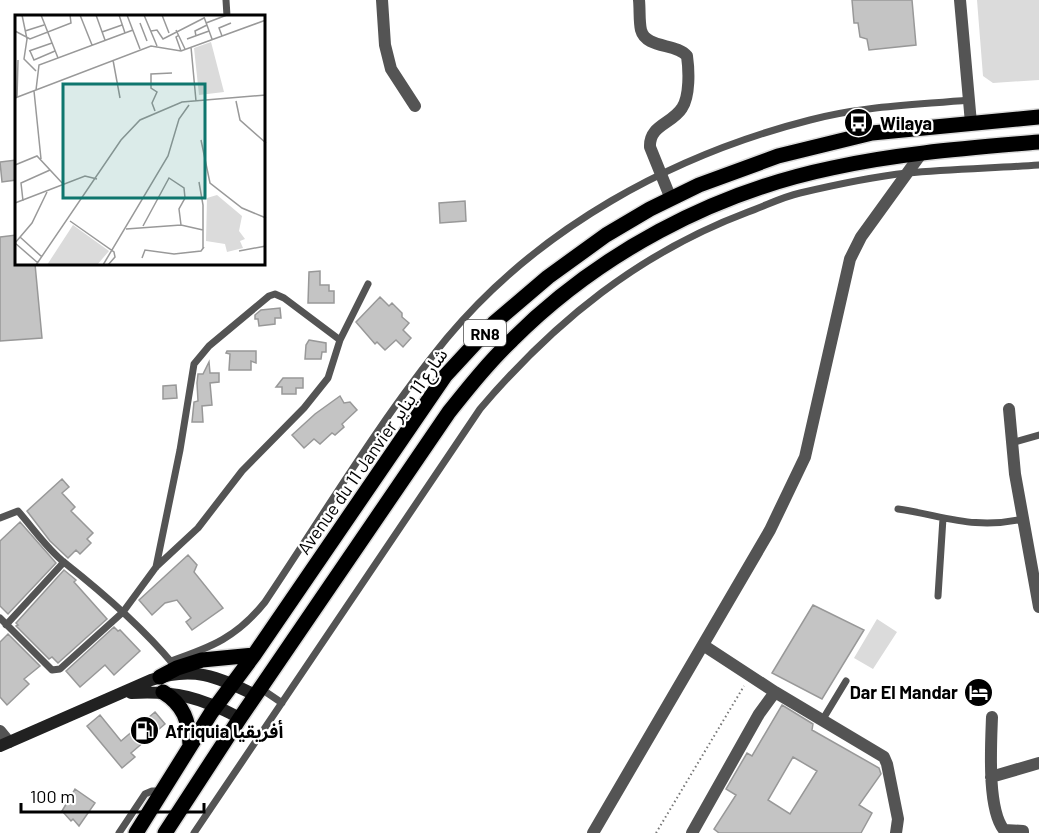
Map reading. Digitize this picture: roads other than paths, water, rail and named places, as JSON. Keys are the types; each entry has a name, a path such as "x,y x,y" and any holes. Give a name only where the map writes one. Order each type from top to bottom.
{"main road":[{"name":"Avenue du 11 Janvier شارع 11 يناير","path":"136,833 216,706 254,655 445,376 479,338 515,304 565,264 606,235 671,199 749,165 804,148 872,133 1039,117"},
{"name":"RN8","path":"165,833 257,692 449,412 505,347 564,294 599,268 649,237 738,195 783,180 830,168 921,154 1039,142"},
{"path":"162,685 174,664 209,658 254,655"},
{"path":"4,744 123,694 162,685 187,672 257,692"},
{"path":"162,685 240,718"},
{"path":"162,685 184,711 190,745"}],"street":[{"path":"382,0 385,45 391,69 414,106"},
{"path":"639,0 642,32 646,38 681,51 687,56 688,61 684,104 676,116 654,131 651,138 650,147 671,199"},
{"path":"960,0 971,123"},
{"path":"593,833 770,530 797,476 805,457 850,259 861,237 921,154"},
{"path":"1009,409 1011,443 1039,607"},
{"path":"703,645 775,692 884,757 898,819 896,833"},
{"path":"692,833 759,714 775,692"},
{"path":"992,717 991,777 998,819 1004,830 1023,831 1023,833"},
{"path":"0,731 4,744"},
{"path":"991,777 1039,763"}],"lane":[{"path":"226,0 227,15"},
{"path":"0,518 18,511 64,562 123,612 174,664 208,649 238,629 258,610 405,393 449,337 483,301 551,240 583,218 661,174 747,138 812,119 856,110 969,100"},
{"path":"194,833 480,409 542,341 577,310 651,258 722,222 797,194 906,174 1039,165"},
{"path":"0,618 52,670 56,671 123,612 156,567 198,528 242,471 304,408 328,378 340,340 368,285"},
{"path":"156,567 182,440 192,372 197,359 208,346 269,296 275,294 284,298 340,340"},
{"path":"1011,443 1039,435"},
{"path":"898,509 956,521 993,525 1023,519"},
{"path":"938,596 943,518"},
{"path":"6,625 64,562"},
{"path":"823,719 846,681"},
{"path":"257,692 282,703"},
{"path":"119,833 145,794 152,791 164,791"}],"place":[{"name":"Wilaya","path":"859,123"},
{"name":"Dar El Mandar","path":"979,692"},
{"name":"Afriquia أفريقيا","path":"144,731"}]}
